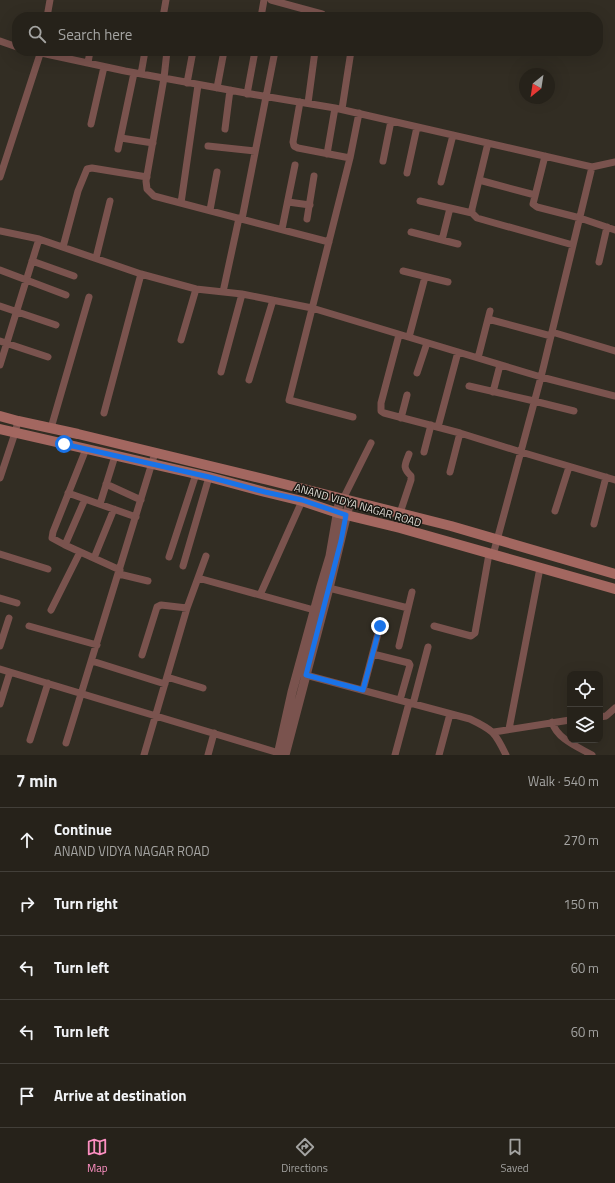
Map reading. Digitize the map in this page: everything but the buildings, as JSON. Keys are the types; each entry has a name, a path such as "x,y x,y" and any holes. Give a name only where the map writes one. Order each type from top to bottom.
{"main road":[{"name":"ANAND VIDYA NAGAR ROAD","path":"0,416 344,499 497,539 615,574"},
{"name":"ANAND VIDYA NAGAR ROAD","path":"0,429 302,500 342,514 400,528 615,589"}],"street":[{"path":"48,12 50,0"},
{"path":"164,12 166,0"},
{"path":"262,12 264,0"},
{"path":"271,0 315,12"},
{"path":"0,41 12,45"},
{"path":"0,176 40,56"},
{"path":"58,56 104,67 187,83 359,113 592,167 615,162"},
{"path":"88,63 89,56"},
{"path":"118,149 137,73 143,56"},
{"path":"166,56 147,177 148,190 154,196 329,242"},
{"path":"187,83 192,56"},
{"path":"217,88 223,56"},
{"path":"247,94 254,56"},
{"path":"223,292 255,151 274,56"},
{"path":"308,103 314,56"},
{"path":"327,154 350,56"},
{"path":"91,124 104,67"},
{"path":"181,202 198,85"},
{"path":"225,129 230,90"},
{"path":"300,102 293,142 294,146 350,158"},
{"path":"352,417 289,400 350,158 359,113"},
{"path":"383,161 391,120"},
{"path":"407,173 417,126"},
{"path":"441,182 453,135"},
{"path":"121,138 153,143"},
{"path":"472,213 488,143"},
{"path":"208,146 255,151"},
{"path":"544,156 533,204 538,207 580,218 615,230"},
{"path":"282,229 296,165"},
{"path":"434,626 472,636 475,633 491,555 497,539 541,377 592,167"},
{"path":"63,247 78,191 87,169 92,168 147,177"},
{"path":"210,210 217,172"},
{"path":"308,219 314,176"},
{"path":"479,180 535,195"},
{"path":"96,258 110,201"},
{"path":"420,201 472,213 476,218 573,245"},
{"path":"288,202 310,205"},
{"path":"442,240 450,208"},
{"path":"599,262 607,227"},
{"path":"0,231 39,239 141,274 196,289 242,294 312,308 541,377 615,396"},
{"path":"411,232 458,244"},
{"path":"0,365 3,342 17,311 39,239"},
{"path":"32,261 74,276"},
{"path":"0,270 66,295"},
{"path":"403,271 448,282"},
{"path":"104,413 141,274"},
{"path":"409,338 425,277"},
{"path":"181,340 196,289"},
{"path":"221,372 242,294"},
{"path":"51,428 89,297"},
{"path":"249,380 273,300"},
{"path":"0,306 56,325"},
{"path":"478,358 490,311"},
{"path":"488,319 615,351"},
{"path":"399,334 381,403 381,411 460,433 615,480"},
{"path":"3,342 48,357"},
{"path":"417,373 426,343"},
{"path":"438,427 458,352"},
{"path":"493,392 500,365"},
{"path":"469,386 534,400 574,412"},
{"path":"402,418 407,395"},
{"path":"0,478 18,421"},
{"path":"424,452 431,425"},
{"path":"450,472 460,433"},
{"path":"0,669 281,754 325,587 342,514 344,499 371,443"},
{"path":"86,449 68,492 52,538 119,572 148,582"},
{"path":"66,743 155,453"},
{"path":"400,514 411,480 411,476 405,470 404,466 409,454"},
{"path":"100,504 115,456"},
{"path":"555,511 568,467"},
{"path":"169,557 196,474"},
{"path":"183,566 209,477"},
{"path":"594,524 606,477"},
{"path":"106,484 141,500"},
{"path":"68,492 136,517"},
{"path":"65,545 85,499"},
{"path":"260,595 302,500"},
{"path":"94,558 114,509"},
{"path":"51,610 80,552"},
{"path":"0,554 48,569"},
{"path":"144,755 154,716 187,608 206,556"},
{"path":"509,729 540,568"},
{"path":"198,578 314,610"},
{"path":"325,587 408,608"},
{"path":"301,674 314,610 325,587"},
{"path":"399,646 412,592"},
{"path":"0,598 17,603"},
{"path":"142,655 157,607 161,605 187,608"},
{"path":"0,646 9,618"},
{"path":"29,626 97,645"},
{"path":"363,690 380,626"},
{"path":"395,755 428,647"},
{"path":"372,654 409,663 410,665 400,700"},
{"path":"92,661 165,684"},
{"path":"0,704 10,672"},
{"path":"301,674 470,719 486,726 494,732 506,755"},
{"path":"167,677 203,688"},
{"path":"30,740 48,683"},
{"path":"603,716 606,716 615,708"},
{"path":"439,755 450,714"},
{"path":"494,732 567,720"},
{"path":"552,722 554,728 562,737 583,753 592,755"},
{"path":"208,755 214,733"}],"route":[{"path":"64,444 302,500 346,515 341,541 306,675 363,690 380,626"}]}
